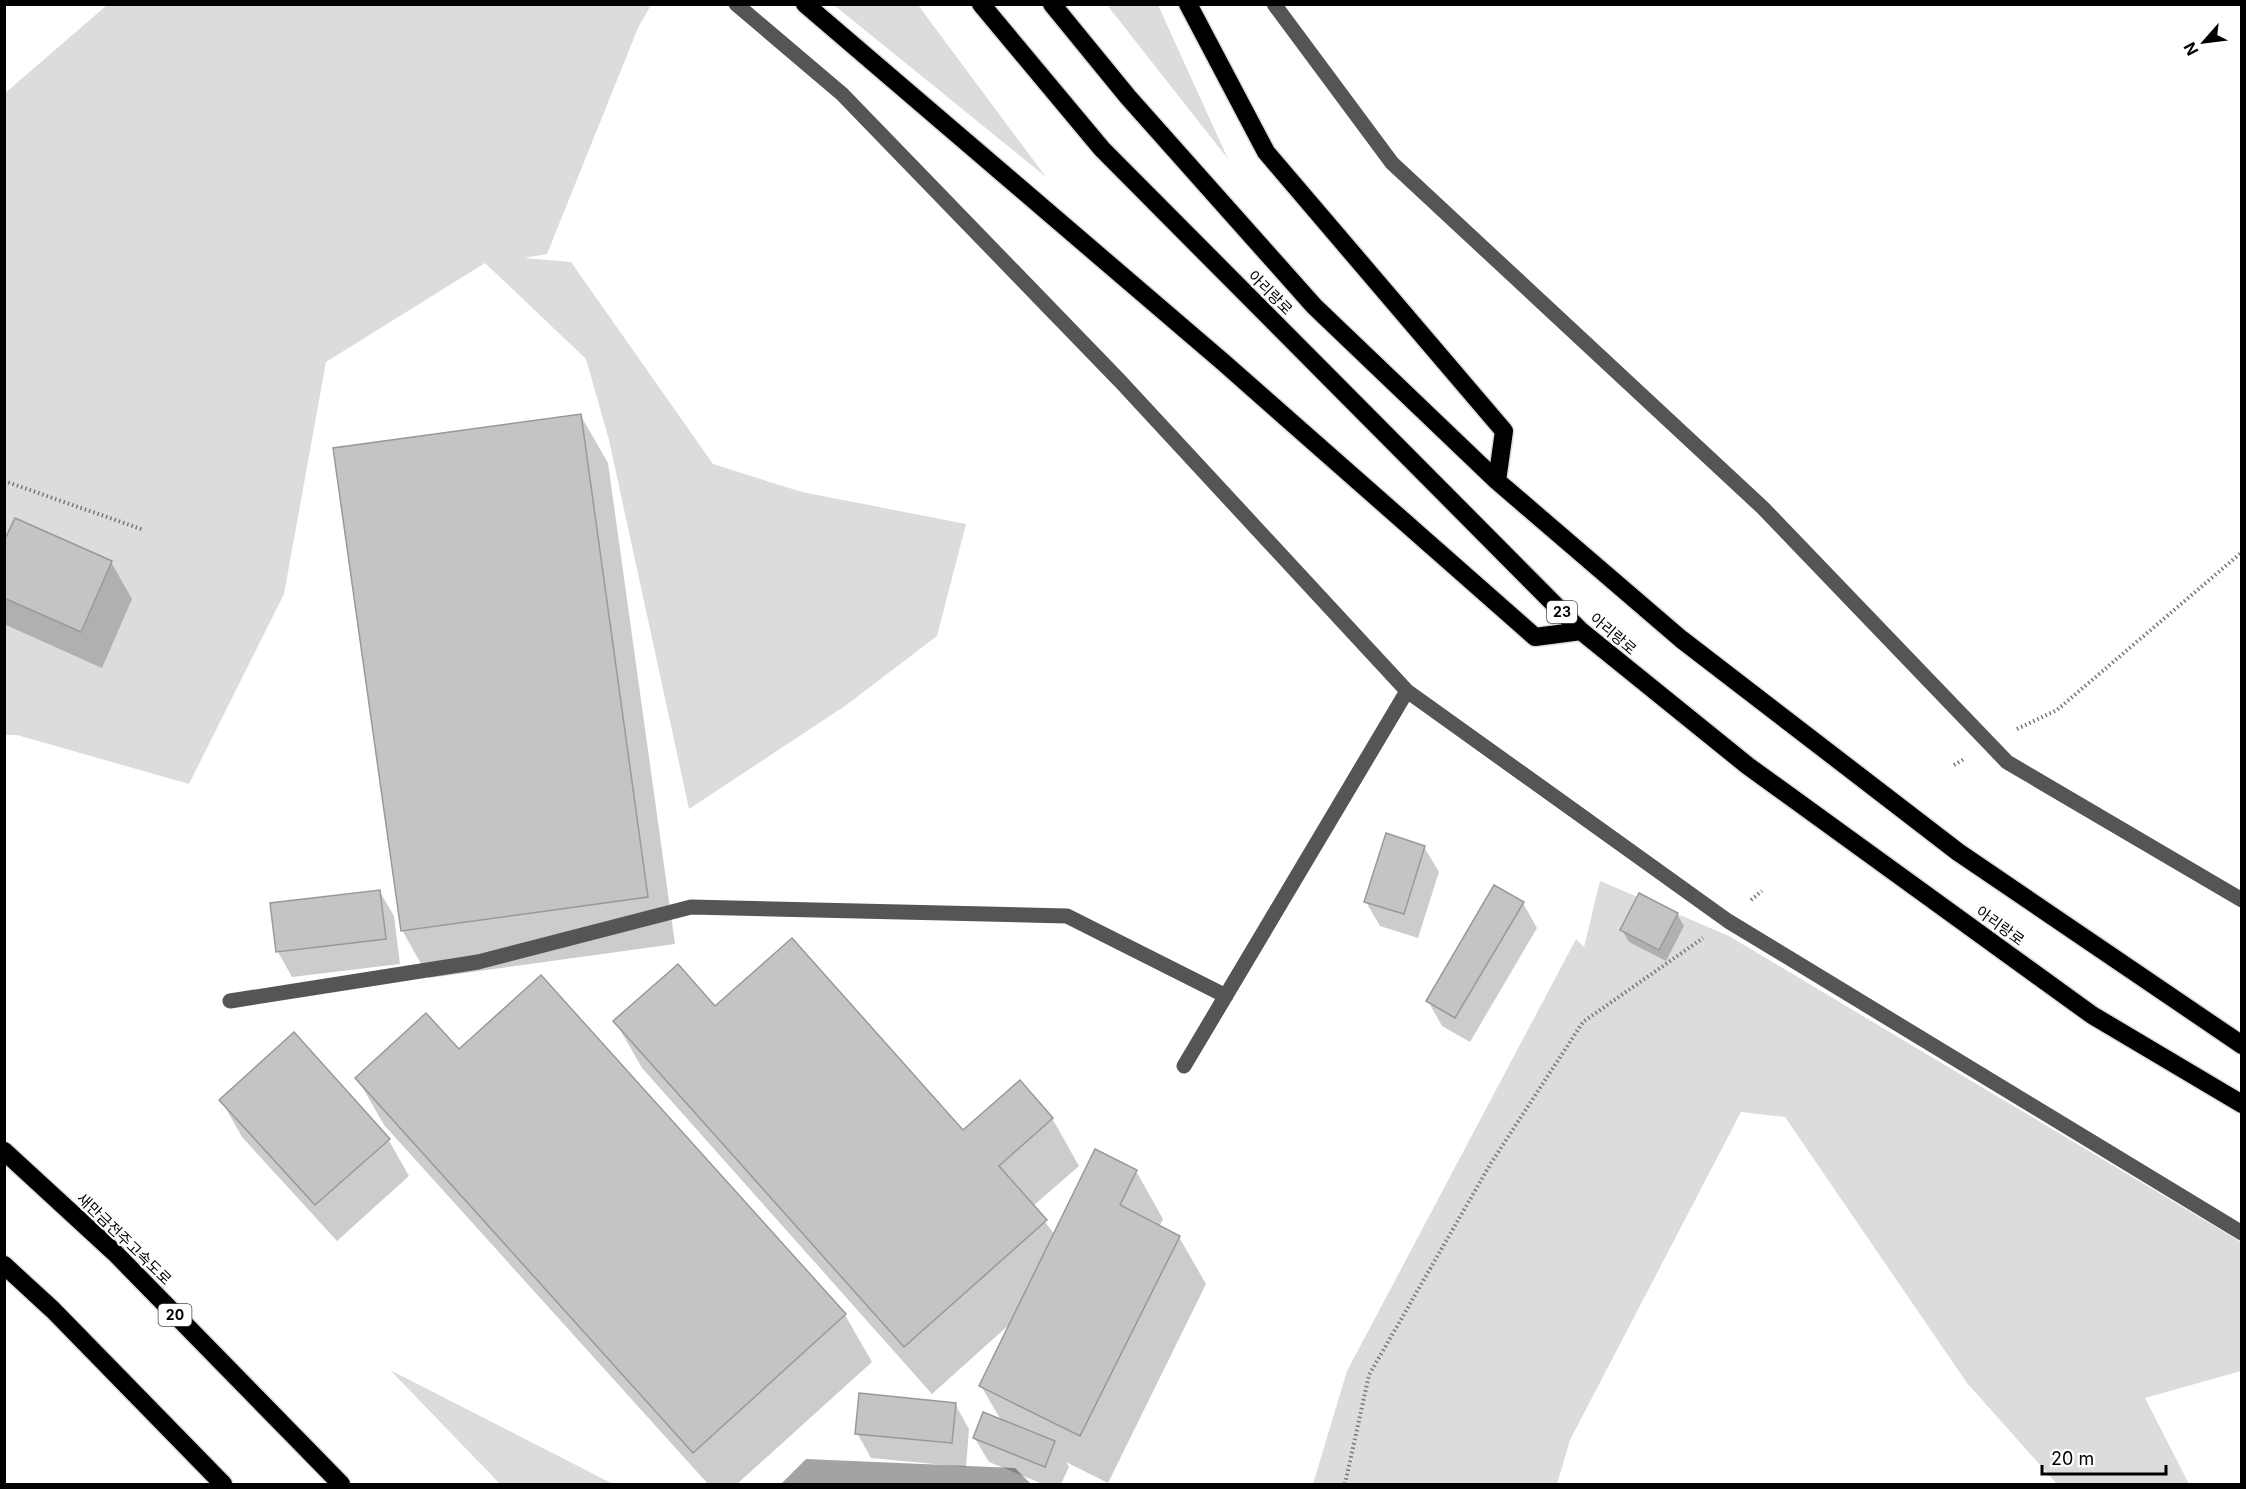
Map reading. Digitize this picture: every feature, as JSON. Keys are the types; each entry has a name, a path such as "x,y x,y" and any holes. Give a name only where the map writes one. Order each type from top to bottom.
{"highway":[{"path":"805,4 1223,362 1535,637 1581,631"},
{"name":"아리랑로","path":"981,4 1102,149 1581,631 1748,766 2092,1015 2241,1104"},
{"name":"아리랑로","path":"1053,4 1128,97 1314,306 1497,481 1681,639 1958,852 2241,1045"},
{"path":"1188,4 1266,152 1504,431 1497,481"},
{"name":"새만금전주고속도로","path":"4,1151 115,1253 341,1485"},
{"path":"4,1265 53,1310 223,1485"}],"street":[{"path":"736,4 850,102 1120,381 1407,691 1728,921 2241,1233"},
{"path":"1274,4 1392,163 1764,508 2007,762 2241,900"},
{"path":"1184,1066 1407,691"},
{"path":"230,1001 478,962 691,907 1067,916 1226,996"}],"path":[{"path":"4,481 144,530"},
{"path":"1954,765 1989,743 2057,710 2241,552"},
{"path":"1345,1485 1369,1375 1491,1163 1583,1022 1728,921 1762,891"}],"shaded area":[{"path":"107,5 651,5 638,28 547,254 524,258 571,262 713,464 802,492 966,524 937,636 845,706 689,809 609,440 586,359 485,263 326,362 284,594 189,784 17,735 5,735 4,94"},
{"path":"834,5 918,5 1046,177"},
{"path":"1107,5 1158,5 1228,159"},
{"path":"1600,881 1729,936 2241,1242 2241,1371 2145,1398 2189,1484 2057,1484 1967,1383 1785,1117 1741,1112 1570,1440 1557,1484 1313,1484 1347,1371 1576,939 1584,947"},
{"path":"390,1370 613,1484 500,1484"},
{"path":"806,1459 1015,1468 1031,1484 781,1484"}],"building":[{"path":"581,414 648,897 401,931 333,448"},
{"path":"15,518 112,561 81,632 4,598 4,541"},
{"path":"1386,833 1425,846 1404,914 1364,902"},
{"path":"1494,885 1524,902 1455,1018 1426,1001"},
{"path":"380,890 386,939 276,952 270,903"},
{"path":"1639,893 1678,913 1659,950 1620,930"},
{"path":"792,938 963,1130 1020,1080 1053,1118 999,1166 1047,1220 904,1347 613,1021 678,964 715,1006"},
{"path":"541,975 846,1314 693,1453 355,1078 426,1013 459,1049"},
{"path":"294,1032 390,1139 315,1205 219,1100"},
{"path":"1095,1149 1137,1170 1120,1205 1180,1236 1080,1436 979,1386"},
{"path":"859,1393 956,1403 952,1443 855,1434"},
{"path":"983,1412 1055,1441 1045,1467 973,1438"}]}
